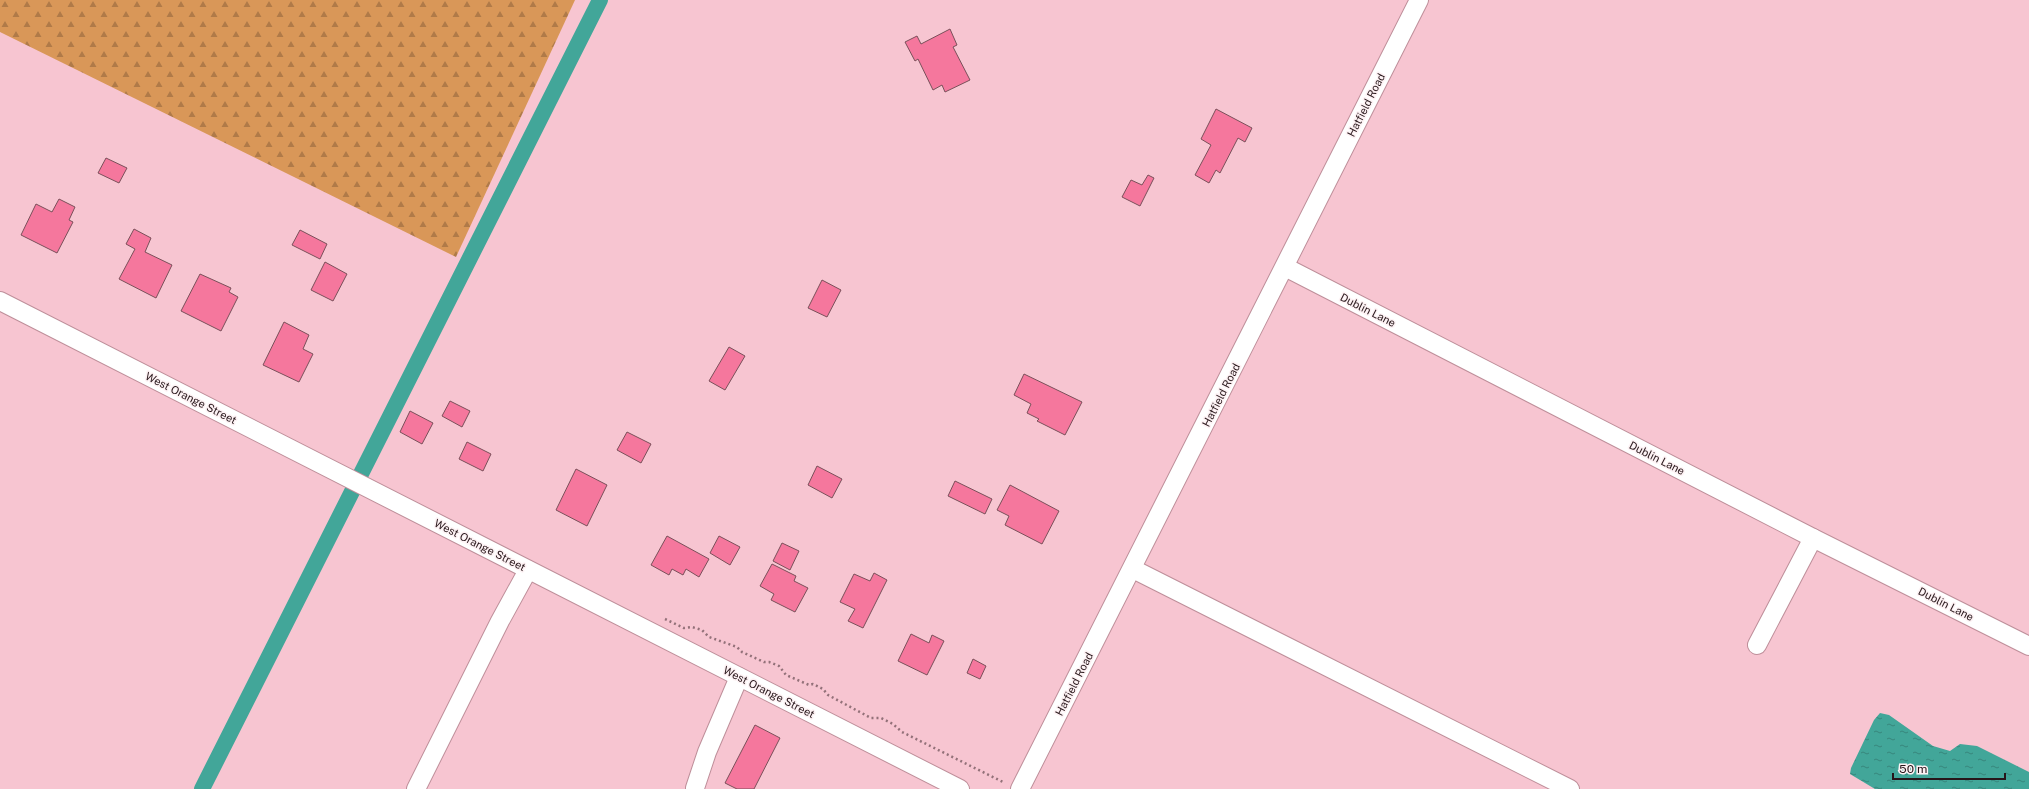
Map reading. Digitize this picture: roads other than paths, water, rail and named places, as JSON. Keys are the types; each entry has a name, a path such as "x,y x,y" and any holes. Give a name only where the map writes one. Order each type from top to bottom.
{"street":[{"name":"Hatfield Road","path":"1020,789 1133,569 1419,0"},
{"name":"Dublin Lane","path":"1285,267 1813,538 2029,646"},
{"name":"West Orange Street","path":"0,301 960,789"},
{"path":"1757,645 1813,538"},
{"path":"1133,569 1570,789"},
{"path":"416,789 500,621 528,570"},
{"path":"695,788 710,746 739,677"}],"water":[{"path":"1880,713 1889,715 1933,746 1950,751 1960,744 1977,746 2029,772 2029,789 1875,789 1850,774 1851,768 1874,720"}],"waterway":[{"path":"202,789 600,0"}]}
